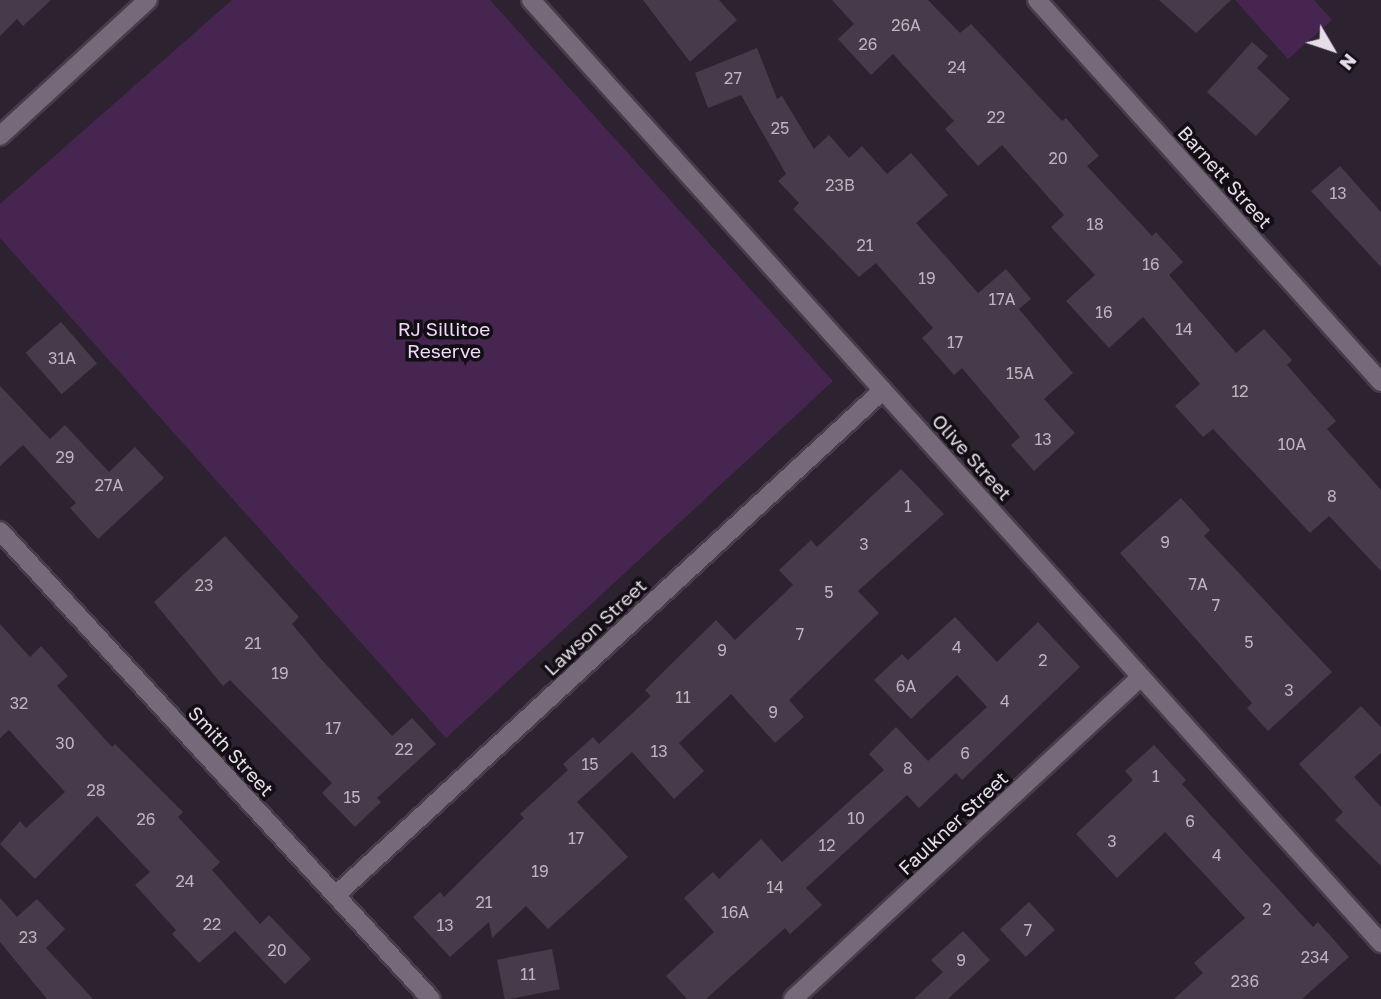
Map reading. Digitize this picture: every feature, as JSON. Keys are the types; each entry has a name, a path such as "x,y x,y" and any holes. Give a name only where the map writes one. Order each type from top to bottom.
{"street":[{"path":"0,136 148,0"},
{"name":"Olive Street","path":"531,0 1381,943"},
{"name":"Barnett Street","path":"1037,0 1381,382"},
{"name":"Lawson Street","path":"336,895 883,390"},
{"name":"Smith Street","path":"0,531 431,999"},
{"name":"Faulkner Street","path":"793,999 1141,677"}],"green space":[{"name":"RJ Sillitoe Reserve","path":"232,0 490,0 833,381 446,738 0,238 0,204"},
{"path":"1235,0 1314,0 1332,20 1288,59"}],"building":[{"path":"0,0 51,0 23,26 17,19 0,36"},
{"path":"643,0 719,0 737,20 690,62"},
{"path":"832,0 928,0 960,33 971,24 1062,121 1066,118 1099,156 1087,166 1152,236 1156,232 1183,262 1169,275 1236,353 1264,329 1292,360 1287,365 1336,421 1327,429 1381,490 1381,571 1329,516 1310,533 1213,429 1203,437 1175,406 1200,384 1143,317 1109,348 1066,301 1095,275 1051,227 1064,215 1002,145 978,166 945,129 954,121 893,54 871,75 838,39 854,24"},
{"path":"1159,0 1231,0 1196,33"},
{"path":"1252,42 1268,56 1257,68 1290,99 1256,136 1207,92"},
{"path":"757,48 777,99 782,96 814,149 829,135 849,158 862,146 887,174 911,153 948,195 916,223 978,293 1006,269 1031,299 1019,309 1073,373 1044,399 1075,433 1034,471 1011,445 1020,437 962,368 954,375 922,338 933,328 876,263 859,277 793,209 799,203 778,181 786,174 741,95 708,108 695,73"},
{"path":"1340,166 1381,212 1381,267 1311,191"},
{"path":"61,322 97,364 62,394 26,353"},
{"path":"0,386 50,439 65,425 109,472 135,447 164,478 98,539 70,508 76,503 23,445 0,466"},
{"path":"901,469 944,514 858,591 879,613 789,700 804,717 775,743 731,694 679,743 704,771 674,799 632,752 577,802 628,857 548,929 526,906 492,938 489,922 450,957 413,917 440,892 444,897 524,818 520,814 568,770 563,764 593,737 599,744 651,696 645,690 716,620 735,640 793,585 779,570 811,540 817,547"},
{"path":"1181,498 1210,530 1204,536 1332,672 1268,731 1247,708 1252,703 1120,553"},
{"path":"225,536 299,617 292,624 322,660 392,736 412,718 436,744 377,798 381,802 355,827 322,793 332,783 230,680 223,686 154,602"},
{"path":"955,617 997,662 1038,622 1080,667 962,780 956,773 919,808 907,795 806,888 822,905 790,934 785,928 706,999 687,999 666,976 714,932 684,898 713,872 719,879 761,839 782,862 884,770 869,754 896,727 928,761 987,707 957,675 911,719 874,680 902,654 908,660"},
{"path":"0,624 30,657 41,646 68,676 57,686 112,747 115,744 183,812 178,817 220,862 212,870 260,924 269,915 311,959 285,984 235,931 199,963 172,934 176,930 135,885 150,872 97,816 35,879 0,844 20,821 26,828 65,792 9,730 0,738"},
{"path":"1361,706 1381,727 1381,753 1354,777 1381,807 1381,866 1335,820 1343,812 1299,764"},
{"path":"1154,745 1186,780 1182,784 1313,927 1318,922 1349,957 1302,999 1174,999 1203,973 1194,963 1245,918 1165,832 1117,878 1076,834 1133,780 1125,771"},
{"path":"0,898 17,917 37,899 65,929 46,948 93,999 47,999 0,942"},
{"path":"1029,902 1055,930 1026,957 1000,929"},
{"path":"963,931 990,960 948,999 914,999 943,972 931,960"},
{"path":"552,949 560,989 505,999 497,960"}]}
